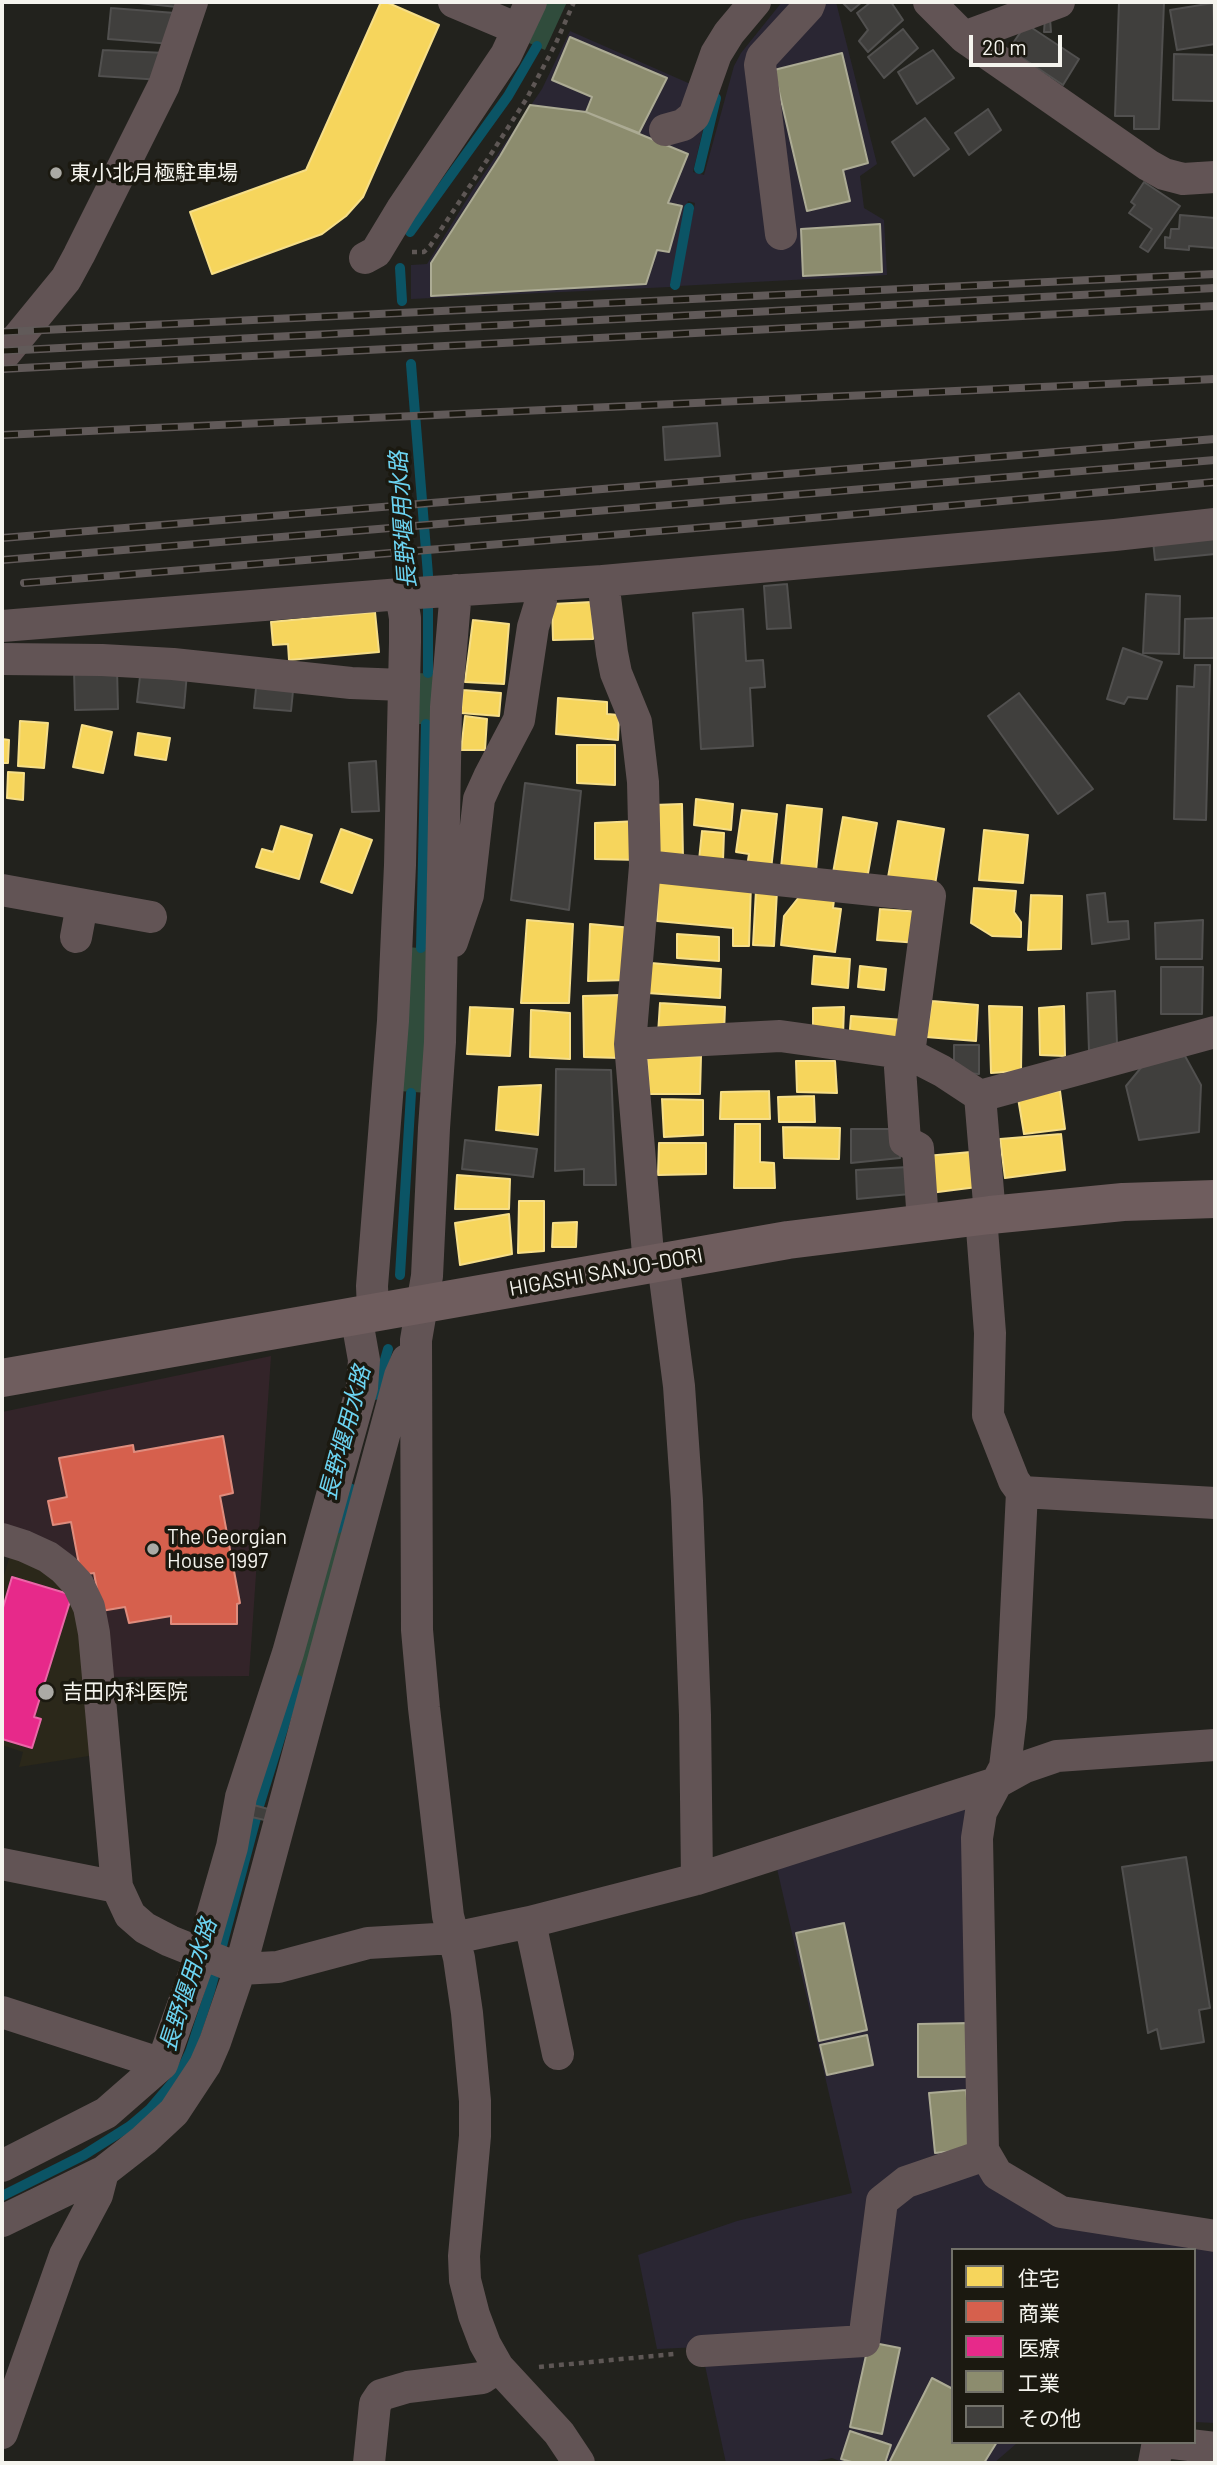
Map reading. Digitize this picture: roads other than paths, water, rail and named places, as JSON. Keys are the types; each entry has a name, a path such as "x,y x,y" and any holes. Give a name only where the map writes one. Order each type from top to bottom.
{"main road":[{"name":"HIGASHI SANJO-DORI","path":"2,1378 365,1313 419,1322 656,1264 788,1240 986,1215 1123,1202 1215,1199"}],"street":[{"path":"2,357 66,279 79,255 164,85 192,2"},
{"path":"373,252 506,55 525,15 454,2"},
{"path":"665,130 682,125 694,116 716,54 729,33 755,2"},
{"path":"781,234 760,65 767,50 808,8 810,2"},
{"path":"929,2 964,37 1148,165 1164,174 1183,179 1215,177"},
{"path":"964,37 1059,2"},
{"path":"2,626 603,581 1215,524"},
{"path":"603,581 614,663 636,722 643,782 645,866 630,1044 656,1264 679,1387 687,1501 695,1715 696,1879"},
{"path":"443,967 468,895 479,799 519,719 542,585"},
{"path":"451,591 446,707 443,967 427,1276 419,1322 417,1630 448,1916 467,2013 475,2101 475,2136 464,2256 465,2280 474,2315 504,2375 559,2433 579,2463"},
{"path":"2,2221 103,2172 144,2140 174,2112 190,2090 215,2042 218,1960 241,1797 288,1653 362,1388 365,1313 372,1286 394,1021 406,594"},
{"path":"2,659 173,663 403,685"},
{"path":"645,866 930,896 904,1054 905,1141 918,1148 923,1223"},
{"path":"2,890 152,915"},
{"path":"76,937 82,905"},
{"path":"630,1044 780,1036 904,1054 942,1071 980,1096 1215,1032"},
{"path":"980,1096 990,1333 989,1415 1014,1481 1022,1492 1011,1717 1005,1767 981,1812 977,1838 985,2155 996,2174 1061,2212 1215,2236"},
{"path":"2,2166 106,2113 162,2064 218,1960 419,1322"},
{"path":"1022,1492 1215,1503"},
{"path":"2,1539 48,1557 64,1569 78,1584 89,1607 94,1633 117,1887 130,1915 145,1928 218,1960 278,1967 368,1943 454,1938 530,1922 696,1879 996,1783 1057,1756 1215,1745"},
{"path":"2,1864 117,1887"},
{"path":"530,1922 558,2054"},
{"path":"2,2012 162,2064"},
{"path":"702,2351 864,2342 882,2201 906,2182 985,2155"},
{"path":"2,2433 65,2255 97,2195 103,2172"},
{"path":"369,2463 375,2404 382,2395 408,2387 504,2375"},
{"path":"1154,2463 1157,2447 1161,2444"},
{"path":"1181,2444 1215,2448"}],"waterway":[{"name":"長野堰用水路","path":"410,232 508,96 537,46"},
{"path":"699,169 716,98"},
{"path":"675,285 689,208"},
{"name":"長野堰用水路","path":"400,268 402,301"},
{"name":"長野堰用水路","path":"411,364 428,575 428,673"},
{"name":"長野堰用水路","path":"421,948 426,724"},
{"name":"長野堰用水路","path":"400,1275 411,1093"},
{"name":"長野堰用水路","path":"375,1395 388,1349"},
{"name":"長野堰用水路","path":"339,1528 350,1488"},
{"name":"長野堰用水路","path":"259,1806 298,1680"},
{"name":"長野堰用水路","path":"2,2196 84,2155 130,2126 150,2109 179,2075 190,2052 210,1991 256,1818"}],"railway":[{"path":"2,332 1215,274"},
{"path":"2,351 1215,288"},
{"path":"2,369 1215,306"},
{"path":"2,435 1215,379"},
{"path":"2,538 1215,439"},
{"path":"2,560 1215,460"},
{"path":"24,583 745,524 1215,482"}],"place":[{"name":"東小北月極駐車場","path":"56,173"},
{"name":"The Georgian House 1997","path":"153,1549"},
{"name":"吉田内科医院","path":"46,1692"}]}
